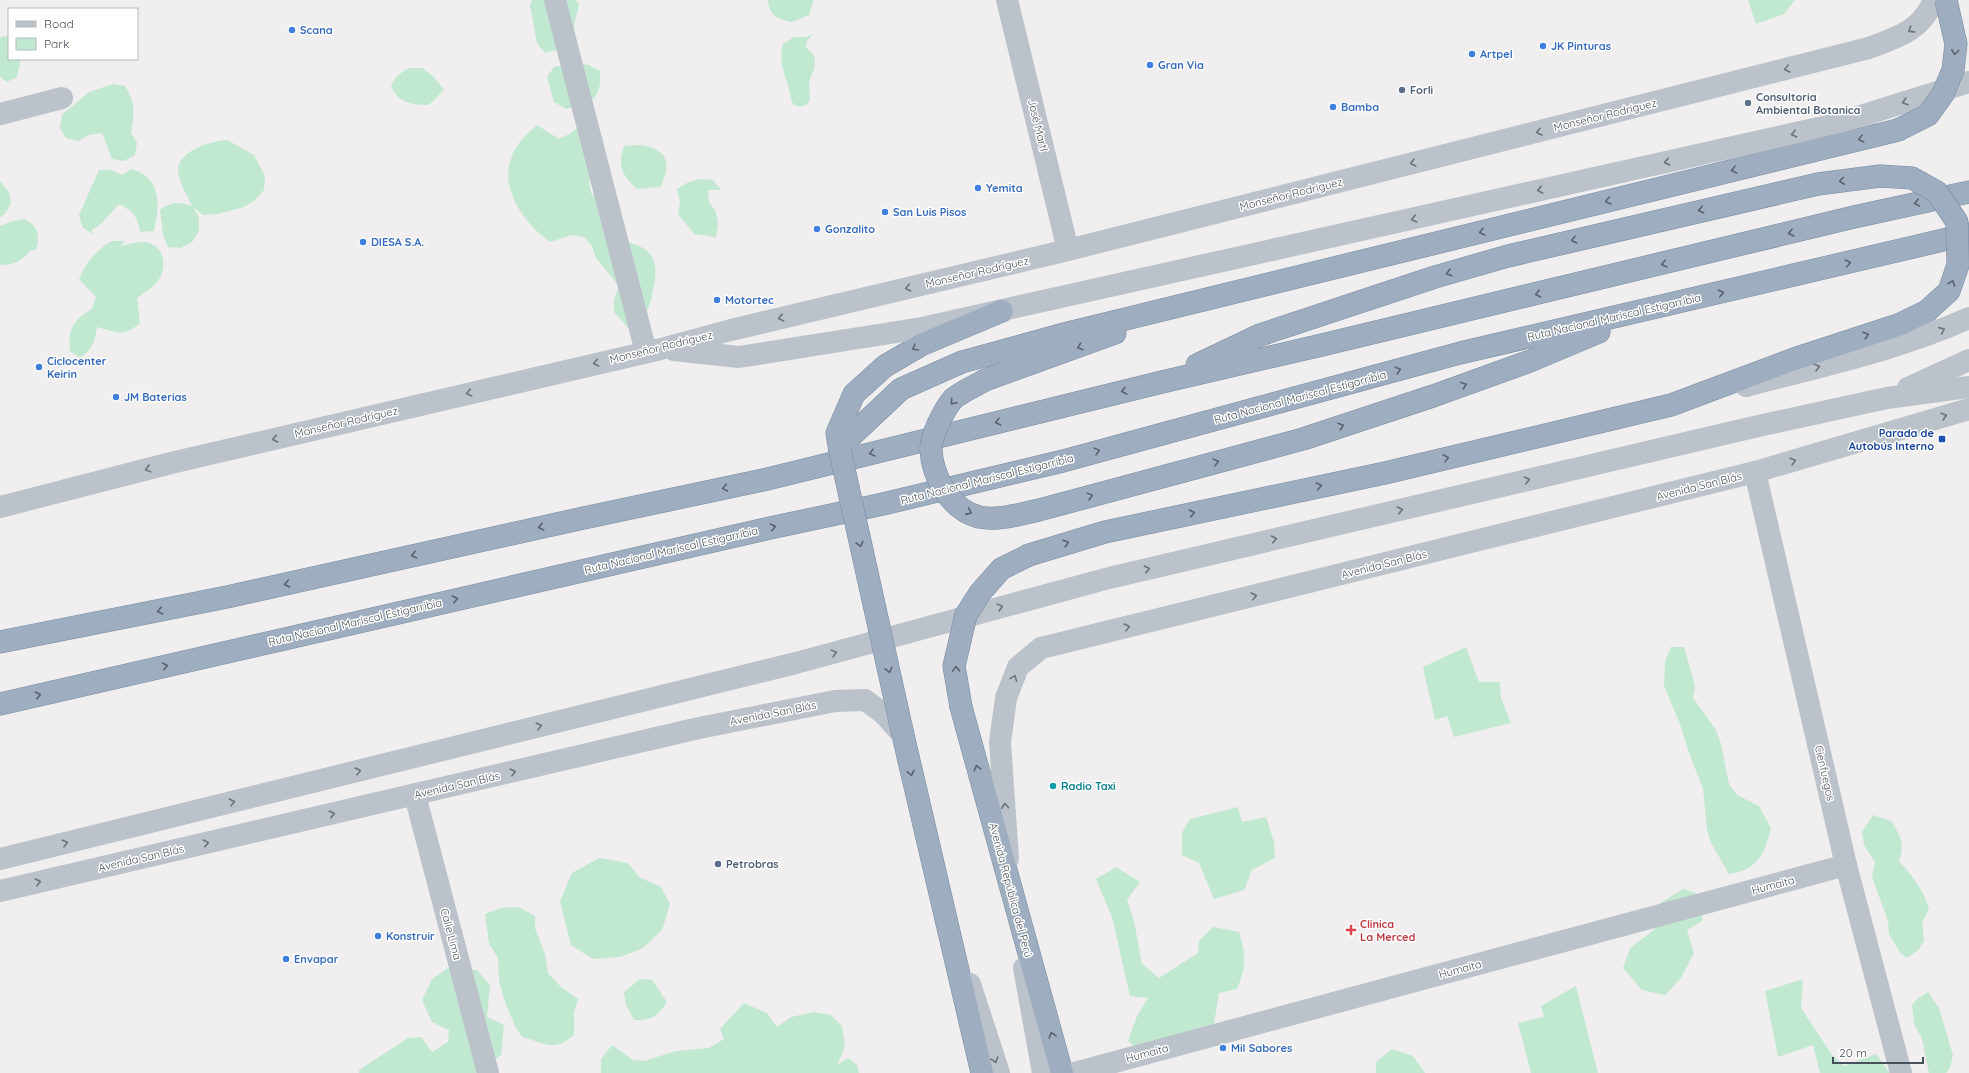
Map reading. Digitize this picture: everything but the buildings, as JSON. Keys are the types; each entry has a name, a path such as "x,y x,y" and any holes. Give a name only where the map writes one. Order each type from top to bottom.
{"highway":[{"path":"840,451 851,436 901,390 962,362 1060,335 1898,130 1928,115 1943,94 1953,70 1956,44 1946,0"},
{"name":"Avenida República del Perú","path":"1062,1073 961,707 954,666 966,615 980,593 1001,569 1028,555 1105,532 1385,473 1671,405 1794,359 1898,325 1927,311 1949,291 1958,265 1957,222 1937,192 1912,178 1880,176 1811,186 1508,256 1435,277 1260,335 1162,382"},
{"path":"0,642 227,597 763,480 1162,382 1361,336 1854,217 1969,192"},
{"name":"Ruta Nacional Mariscal Estigarribia","path":"0,704 890,502 1063,461 1460,353 1969,234"},
{"path":"1195,302 1097,341 984,380 954,399 937,426 931,448 937,478 958,507 979,516 1001,518 1039,510 1318,434 1433,396 1530,361 1656,308"},
{"path":"982,1073 903,735 837,433 854,394 885,366 921,345 1002,311"}],"street":[{"path":"555,0 654,350 739,357 922,328 1002,311 1832,125 1969,82"},
{"name":"José Martí","path":"1007,0 1068,250"},
{"name":"Monseñor Rodríguez","path":"0,507 179,461 654,350 731,330 1068,250 1869,48 1903,36 1917,26 1925,17 1934,0"},
{"path":"0,114 62,98"},
{"path":"1671,405 1841,361 1925,337 1969,318"},
{"path":"1887,398 1969,360"},
{"path":"0,859 796,663 1109,578 1739,430 1887,398 1969,387"},
{"name":"Avenida San Blás","path":"1043,1073 1010,887 1000,742 1006,698 1018,667 1041,648 1755,472 1969,409"},
{"name":"Cienfuegos","path":"1755,472 1846,865 1901,1073"},
{"name":"Avenida San Blás","path":"0,891 699,728 835,701 865,700 884,714 903,735"},
{"name":"Calle Lima","path":"415,795 488,1073"},
{"name":"Humaita","path":"1074,1073 1846,865"},
{"path":"943,903 999,1073"}],"green space":[{"path":"532,0 575,0 579,4 573,31 576,45 545,53 537,43 530,5"},
{"path":"768,0 813,0 813,2 809,15 792,22 782,20 775,16 770,10"},
{"path":"1748,0 1795,0 1784,14 1756,24"},
{"path":"813,34 807,41 806,47 815,57 814,69 809,82 810,100 806,105 800,107 794,105 792,101 783,69 781,57 783,44 794,37 806,37"},
{"path":"4,36 8,37 8,60 21,60 17,77 7,82 0,77 0,38"},
{"path":"577,63 589,65 600,71 599,89 593,99 566,109 554,102 547,77 554,67"},
{"path":"409,68 422,68 433,76 444,90 429,105 406,102 394,92 391,86 394,80"},
{"path":"113,84 125,86 129,92 133,104 131,133 137,143 135,155 124,161 112,159 102,133 89,135 78,141 66,138 60,128 62,115 89,92"},
{"path":"581,124 602,137 604,144 602,160 589,181 591,193 608,211 626,242 643,248 653,258 655,265 655,280 648,309 629,329 614,312 614,300 619,286 596,258 592,246 584,237 572,235 550,242 523,215 511,193 509,168 512,156 519,143 537,125 559,139 571,133"},
{"path":"227,140 254,155 265,176 264,190 255,200 244,207 218,214 203,215 193,207 199,218 199,231 192,242 181,248 168,247 163,235 160,210 176,203 192,206 180,180 178,171 179,164 183,158 196,148 212,142"},
{"path":"636,145 654,148 664,157 666,170 660,187 637,189 624,175 621,159 624,146"},
{"path":"132,169 142,173 154,186 158,203 154,231 140,232 138,222 134,215 128,209 119,204 102,223 92,230 92,234 82,227 79,215 99,170 111,170 122,175"},
{"path":"699,179 713,180 721,190 708,190 709,202 716,212 718,225 716,237 694,234 678,214 680,202 677,189 687,183"},
{"path":"0,181 9,192 11,203 5,214 0,217"},
{"path":"25,219 36,229 38,240 36,250 31,250 18,262 0,265 0,226 13,221"},
{"path":"112,241 125,241 121,246 142,242 155,246 162,254 162,272 155,284 137,298 140,323 129,331 124,332 114,332 97,327 92,345 80,358 70,351 71,331 76,321 92,309 96,297 79,279 92,257"},
{"path":"1466,647 1479,682 1500,682 1501,698 1511,723 1454,737 1447,716 1435,720 1423,667"},
{"path":"1671,647 1684,647 1695,685 1693,698 1716,730 1721,744 1729,784 1737,795 1759,806 1771,828 1766,846 1758,859 1753,865 1739,872 1729,874 1710,841 1707,829 1703,789 1680,724 1664,686 1665,661"},
{"path":"1238,807 1242,822 1266,817 1274,842 1275,858 1252,870 1244,890 1214,899 1199,863 1182,855 1182,833 1190,819"},
{"path":"1873,815 1891,821 1900,836 1902,849 1899,861 1909,872 1924,895 1929,909 1922,923 1924,941 1918,950 1907,958 1901,954 1889,934 1888,921 1872,877 1875,862 1864,845 1862,832"},
{"path":"599,858 628,863 639,877 661,887 670,904 662,930 643,948 620,957 593,959 571,945 560,901 572,873"},
{"path":"1116,867 1140,882 1127,900 1134,921 1142,964 1159,978 1198,953 1199,941 1213,927 1239,932 1244,955 1243,973 1237,989 1219,993 1212,1036 1145,1054 1128,1041 1137,1016 1148,998 1130,996 1112,917 1096,879"},
{"path":"1683,889 1704,896 1702,921 1687,930 1694,953 1681,978 1665,995 1642,990 1623,968 1630,948 1655,929 1657,905"},
{"path":"518,907 535,916 535,928 545,954 548,973 561,987 578,999 574,1013 574,1035 560,1044 543,1044 522,1037 515,1026 505,1002 499,981 498,958 489,944 485,914 501,908"},
{"path":"448,968 477,970 490,985 487,1017 504,1025 501,1055 476,1073 359,1073 359,1070 408,1038 421,1037 432,1052 448,1042 449,1030 432,1022 422,1000 432,979"},
{"path":"640,979 652,980 667,1002 654,1017 645,1020 634,1020 626,1005 624,992"},
{"path":"1803,979 1801,1008 1832,1055 1844,1066 1876,1054 1890,1073 1820,1073 1813,1045 1778,1057 1765,991"},
{"path":"1576,986 1598,1073 1531,1073 1518,1023 1544,1017 1541,1006"},
{"path":"1928,992 1939,1008 1953,1055 1950,1068 1946,1073 1929,1073 1922,1039 1914,1024 1912,1005 1917,999"},
{"path":"744,1003 767,1013 777,1027 791,1017 814,1012 831,1015 842,1026 845,1047 837,1065 848,1058 857,1065 859,1073 601,1073 601,1059 612,1045 633,1060 644,1061 676,1051 709,1048 724,1039 720,1029"},
{"path":"1392,1049 1413,1056 1425,1073 1376,1073 1376,1062"}],"place":[{"name":"Scana","path":"292,30"},
{"name":"JK Pinturas","path":"1543,46"},
{"name":"Artpel","path":"1472,54"},
{"name":"Gran Via","path":"1150,65"},
{"name":"Forli","path":"1402,90"},
{"name":"Consultoria Ambiental Botanica","path":"1748,103"},
{"name":"Bamba","path":"1333,107"},
{"name":"Yemita","path":"978,188"},
{"name":"San Luis Pisos","path":"885,212"},
{"name":"Gonzalito","path":"817,229"},
{"name":"DIESA S.A.","path":"363,242"},
{"name":"Motortec","path":"717,300"},
{"name":"Ciclocenter Keirin","path":"39,367"},
{"name":"JM Baterias","path":"116,397"},
{"name":"Parada de Autobús Interno","path":"1942,439"},
{"name":"Radio Taxi","path":"1053,786"},
{"name":"Petrobras","path":"718,864"},
{"name":"Clinica La Merced","path":"1351,930"},
{"name":"Konstruir","path":"378,936"},
{"name":"Envapar","path":"286,959"},
{"name":"Mil Sabores","path":"1223,1048"}]}
